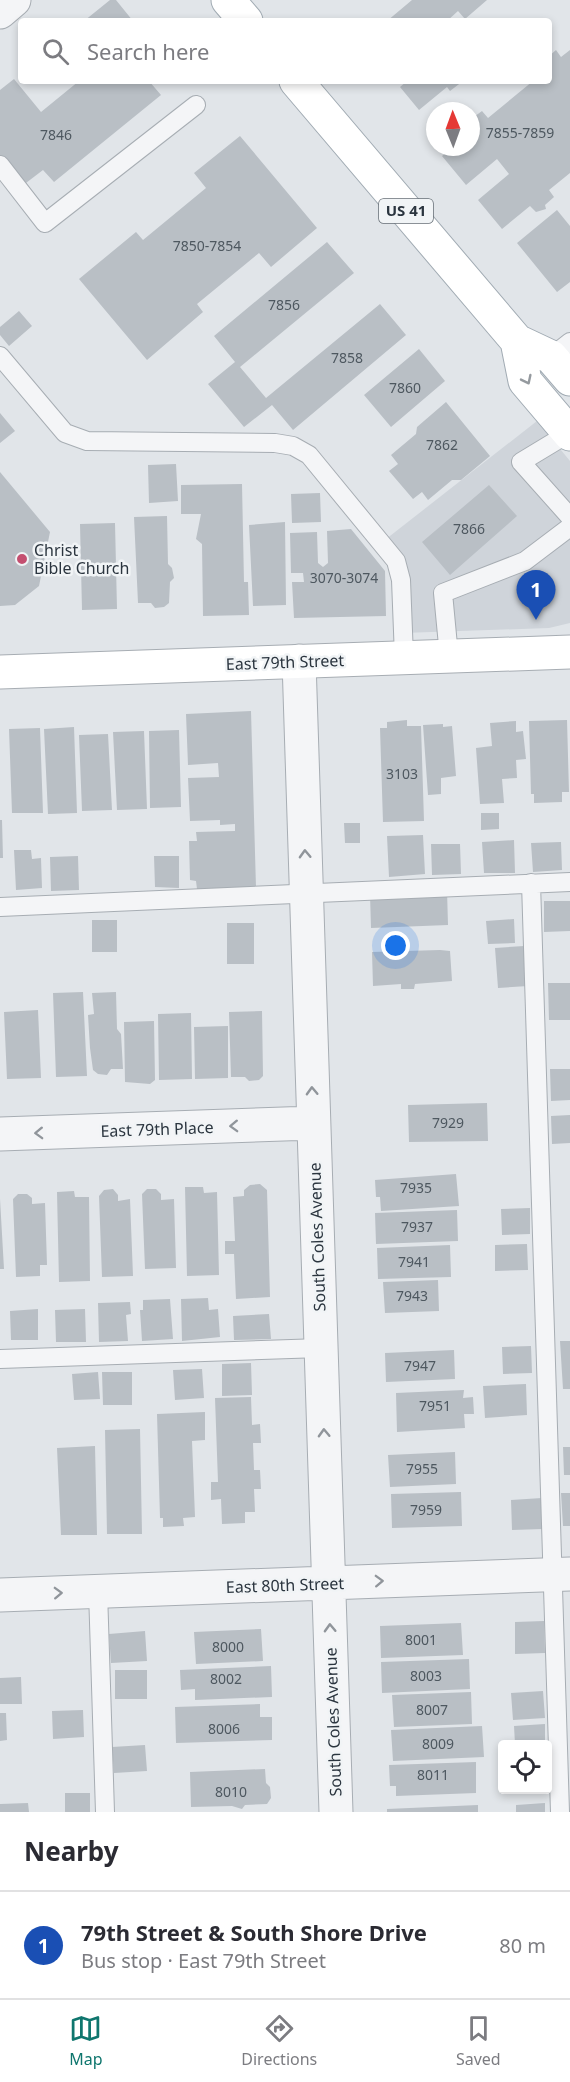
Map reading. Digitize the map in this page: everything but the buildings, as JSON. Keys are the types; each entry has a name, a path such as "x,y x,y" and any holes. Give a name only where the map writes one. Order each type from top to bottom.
{"main road":[{"path":"228,0 243,18"},
{"name":"US 41","path":"299,84 517,341 564,359"},
{"name":"US 41","path":"517,341 525,381 570,434"},
{"name":"East 79th Street","path":"0,672 570,652"}],"street":[{"path":"0,12 14,0"},
{"name":"South Coles Avenue","path":"298,661 336,1812"},
{"name":"East 79th Place","path":"0,1134 313,1123"},
{"name":"East 80th Street","path":"0,1595 561,1575"}],"lane":[{"path":"0,165 45,223 196,105"},
{"path":"0,356 65,433 87,441 275,443 293,446 309,455 396,561 401,580 404,657"},
{"path":"570,434 521,462 570,517"},
{"path":"449,656 443,593 525,561 570,527"},
{"path":"0,907 570,882"},
{"path":"531,883 561,1575 560,1812"},
{"path":"0,1359 321,1348"},
{"path":"98,1591 105,1812"}],"shaded area":[{"path":"537,421 570,461 570,623 549,628 403,633 401,580 381,543"}],"place":[{"name":"Christ Bible Church","path":"22,559"},
{"name":"79th Street & South Shore Drive","path":"536,620"}]}
